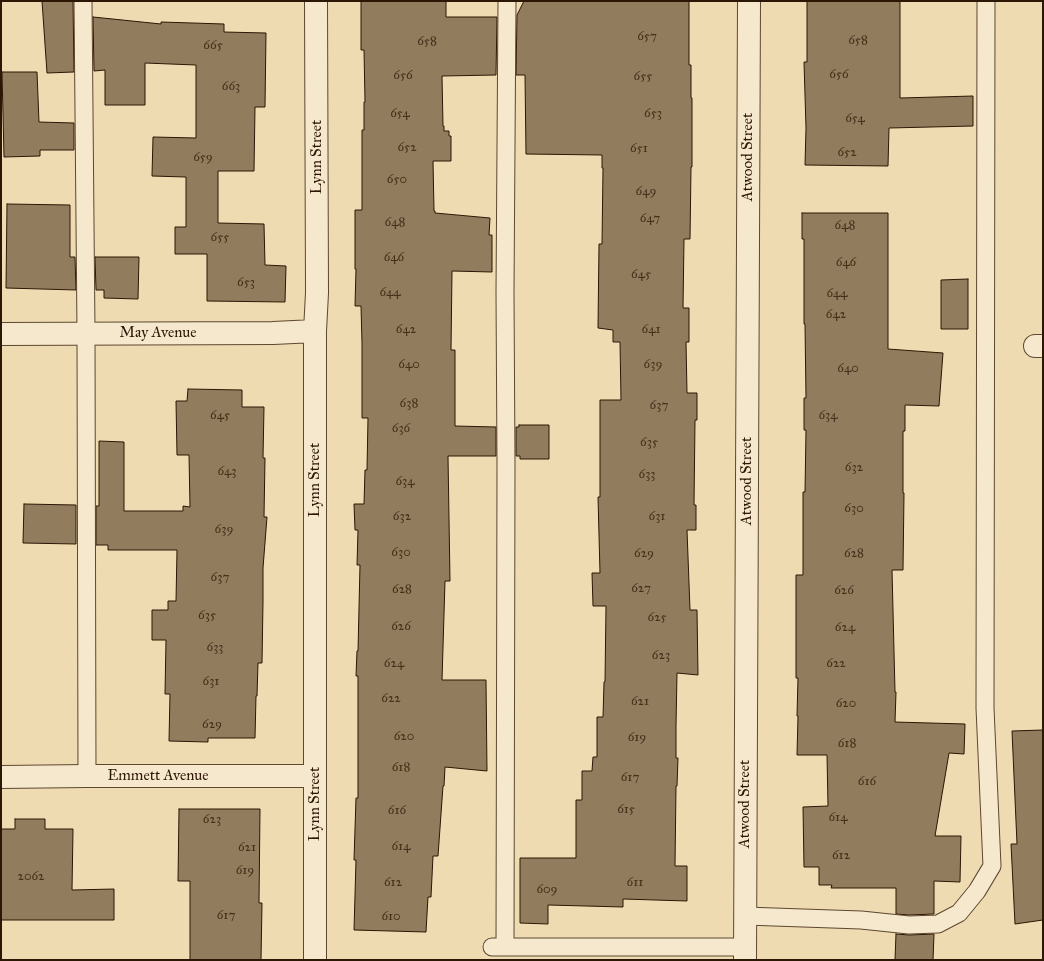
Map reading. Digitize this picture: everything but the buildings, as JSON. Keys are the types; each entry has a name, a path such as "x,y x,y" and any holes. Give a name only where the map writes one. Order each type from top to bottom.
{"street":[{"name":"Lynn Street","path":"315,960 317,293 316,1"},
{"name":"Atwood Street","path":"745,954 749,1"},
{"name":"May Avenue","path":"1,334 265,333 316,331"},
{"name":"Emmett Avenue","path":"1,777 315,776"}],"lane":[{"path":"84,1 87,776"},
{"path":"507,1 499,947 745,954"},
{"path":"745,916 861,920 909,925 938,924 959,913 977,891 992,866 984,708 986,1"}]}
